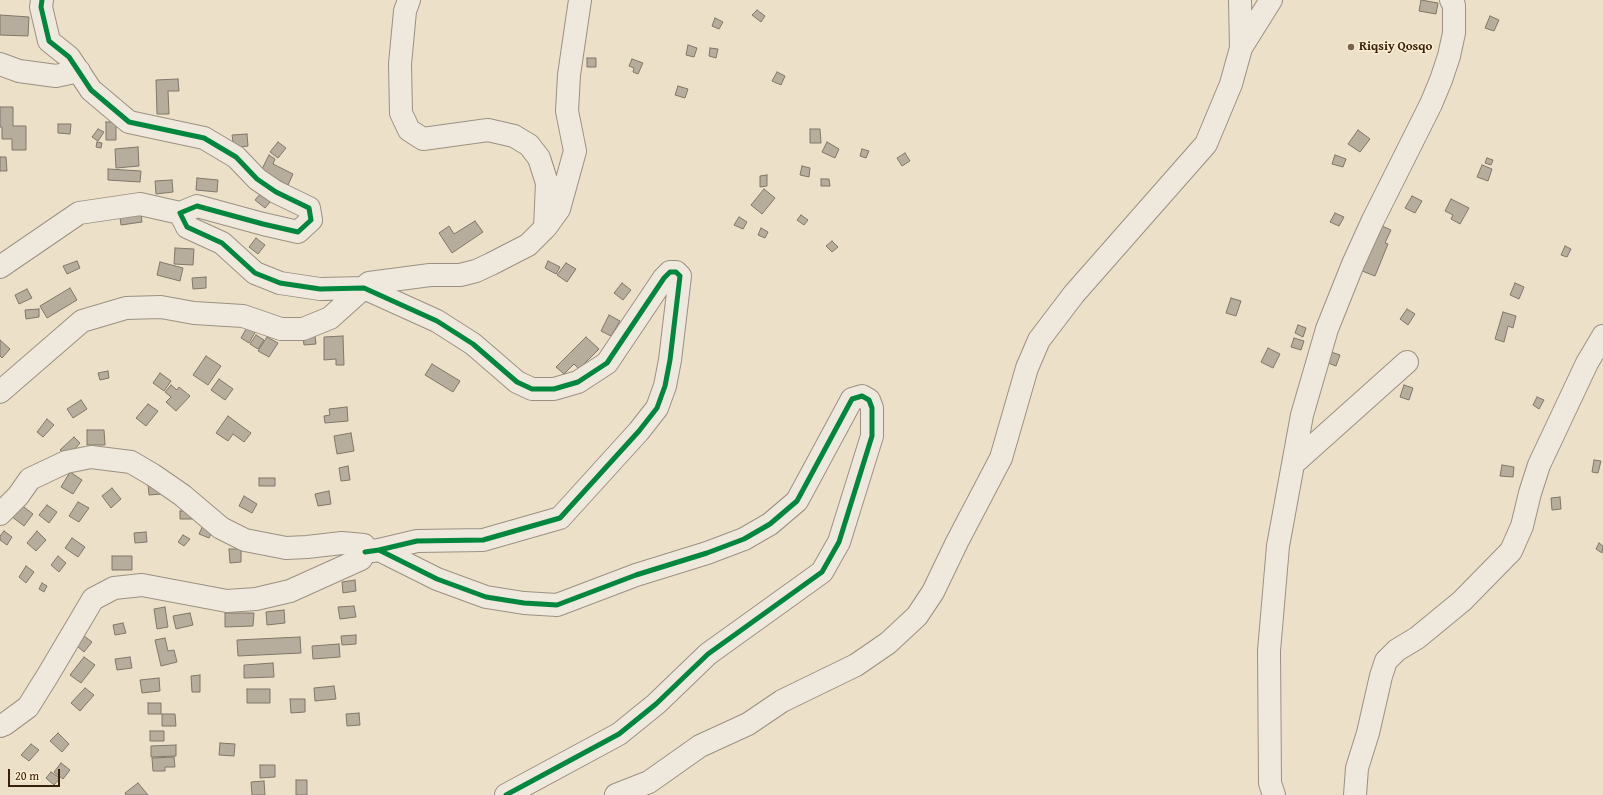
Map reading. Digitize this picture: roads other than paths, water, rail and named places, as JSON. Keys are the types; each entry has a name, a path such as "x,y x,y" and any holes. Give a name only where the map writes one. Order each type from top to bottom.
{"street":[{"path":"0,267 79,213 140,204 180,213 197,206 298,232 311,220 309,208 276,192 258,179 236,158 204,138 129,122 91,90 69,57 49,41 41,7 42,0"},
{"path":"409,0 405,11 400,90 401,113 409,130 423,139 488,130 514,136 529,145 539,158 547,184 545,228"},
{"path":"0,392 82,321 126,308 162,307 194,313 243,316 281,329 303,329 330,318 369,284 430,275 460,274 476,270 528,245 545,228 559,209 575,151 567,111 568,75 580,0"},
{"path":"1240,0 1241,48"},
{"path":"616,795 649,782 700,746 748,724 782,701 856,665 888,643 917,616 933,592 957,542 1001,458 1028,368 1039,340 1074,294 1206,144 1231,84 1241,48 1271,0"},
{"path":"1274,795 1270,783 1269,650 1278,546 1302,415 1327,329 1373,220 1432,104 1441,80 1449,56 1454,33 1454,5 1451,0"},
{"path":"0,64 19,71 56,76 79,71"},
{"path":"0,726 28,706 93,599 114,588 142,585 227,601 256,599 290,591 361,559 372,551 417,541 483,540 560,518 639,431 657,408 665,386 670,360 680,276 676,272 670,272 664,278 607,364 578,382 554,389 532,388 517,382 473,344 437,321 364,288 320,289 280,282 255,273 222,243 186,227 180,213"},
{"path":"1355,795 1357,768 1368,733 1380,676 1386,661 1397,650 1417,638 1462,601 1511,551 1522,526 1539,465 1587,363 1603,336"},
{"path":"1293,464 1407,362"},
{"path":"0,514 18,496 30,480 66,462 91,457 131,462 182,495 221,528 245,540 286,548 342,543 364,545 372,551 437,579 486,597 524,603 557,605 636,574 707,553 744,539 770,524 797,501 852,399 862,396 869,400 872,408 872,436 839,542 822,572 708,654 656,704 619,734 506,795"}],"place":[{"name":"Riqsiy Qosqo","path":"1351,47"}]}
